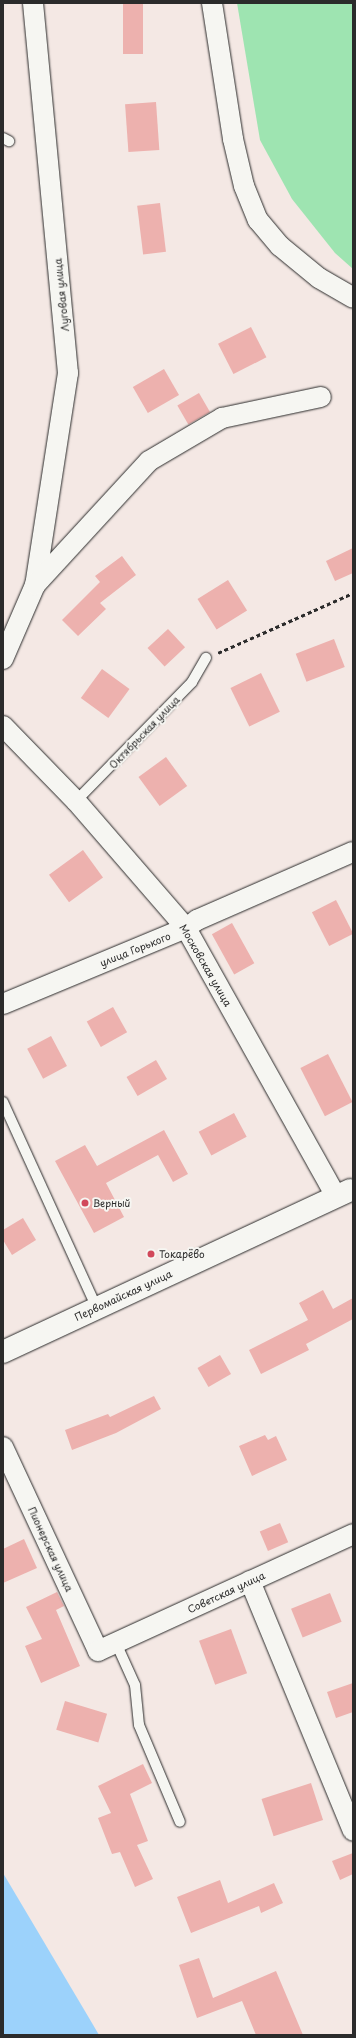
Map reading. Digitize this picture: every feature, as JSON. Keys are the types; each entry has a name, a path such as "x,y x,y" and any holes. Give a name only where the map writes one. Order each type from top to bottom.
{"street":[{"name":"Луговая улица","path":"33,3 68,373 35,585"},
{"path":"212,3 234,139 244,186 258,220 280,246 319,278 353,298"},
{"path":"3,659 35,585 148,461 222,418 321,397"},
{"name":"Московская улица","path":"3,726 76,801 186,928 348,1193"},
{"name":"улица Горького","path":"3,1004 186,928 197,920 353,852"},
{"name":"Первомайская улица","path":"3,1352 348,1193"},
{"name":"Пионерская улица","path":"3,1447 107,1647"},
{"name":"Советская улица","path":"107,1647 353,1534"},
{"path":"250,1581 353,1831"}],"lane":[{"name":"Октябрьская улица","path":"76,801 192,682 206,658"},
{"path":"3,1102 97,1308"},
{"path":"107,1647 135,1685 139,1725 180,1822"}],"path":[{"path":"206,658 353,593"}],"green space":[{"path":"237,3 353,3 353,269 335,253 292,199 260,140"}],"water":[{"path":"3,1873 92,2023 99,2035 3,2035"}],"building":[{"path":"123,3 143,3 143,54 123,54"},
{"path":"156,102 159,150 128,152 125,104"},
{"path":"160,203 166,252 143,254 137,206"},
{"path":"251,327 266,357 233,374 218,344"},
{"path":"164,369 179,395 148,413 133,387"},
{"path":"199,393 210,412 188,425 177,406"},
{"path":"353,548 353,573 335,581 326,561"},
{"path":"122,556 136,575 100,603 106,609 78,636 62,620 100,582 95,576"},
{"path":"228,580 247,611 217,630 197,599"},
{"path":"168,629 185,647 165,666 148,648"},
{"path":"334,639 345,667 306,682 296,654"},
{"path":"102,669 130,689 108,718 81,698"},
{"path":"261,673 280,712 249,727 230,688"},
{"path":"166,757 187,786 160,806 138,777"},
{"path":"83,850 103,878 69,902 49,875"},
{"path":"336,900 353,934 329,946 312,912"},
{"path":"232,923 254,963 234,974 212,934"},
{"path":"113,1007 127,1032 101,1047 87,1022"},
{"path":"51,1036 67,1066 43,1079 27,1049"},
{"path":"328,1054 353,1102 325,1116 300,1068"},
{"path":"156,1060 167,1079 138,1096 127,1077"},
{"path":"234,1113 247,1137 211,1156 199,1132"},
{"path":"164,1130 188,1174 173,1182 158,1155 106,1183 124,1217 94,1233 55,1161 85,1145 97,1166"},
{"path":"23,1218 36,1240 12,1255 3,1240 3,1230"},
{"path":"323,1290 333,1309 353,1298 353,1319 306,1344 309,1350 261,1374 249,1350 308,1320 299,1303"},
{"path":"220,1355 231,1374 208,1387 197,1368"},
{"path":"154,1396 161,1409 116,1433 72,1450 65,1430 108,1414 110,1417"},
{"path":"265,1435 268,1440 276,1436 287,1460 252,1476 239,1446"},
{"path":"280,1523 288,1542 268,1551 260,1532"},
{"path":"24,1539 37,1568 3,1583 3,1549"},
{"path":"57,1592 64,1606 56,1610 80,1666 41,1683 25,1646 42,1639 26,1607"},
{"path":"330,1593 342,1622 303,1637 291,1609"},
{"path":"231,1629 247,1673 215,1685 199,1641"},
{"path":"353,1683 353,1712 336,1718 327,1692"},
{"path":"65,1701 107,1714 98,1743 56,1730"},
{"path":"143,1764 152,1783 130,1794 148,1841 137,1845 153,1879 135,1887 120,1852 112,1854 98,1818 111,1813 98,1786"},
{"path":"311,1783 323,1820 274,1836 262,1799"},
{"path":"353,1853 353,1874 340,1880 332,1861"},
{"path":"220,1880 228,1903 274,1883 283,1903 261,1913 259,1906 191,1933 177,1897"},
{"path":"199,1958 213,1998 276,1971 303,2035 256,2035 242,2001 197,2018 179,1965"}],"place":[{"name":"Верный","path":"85,1203"},
{"name":"Токарёво","path":"151,1254"}]}
